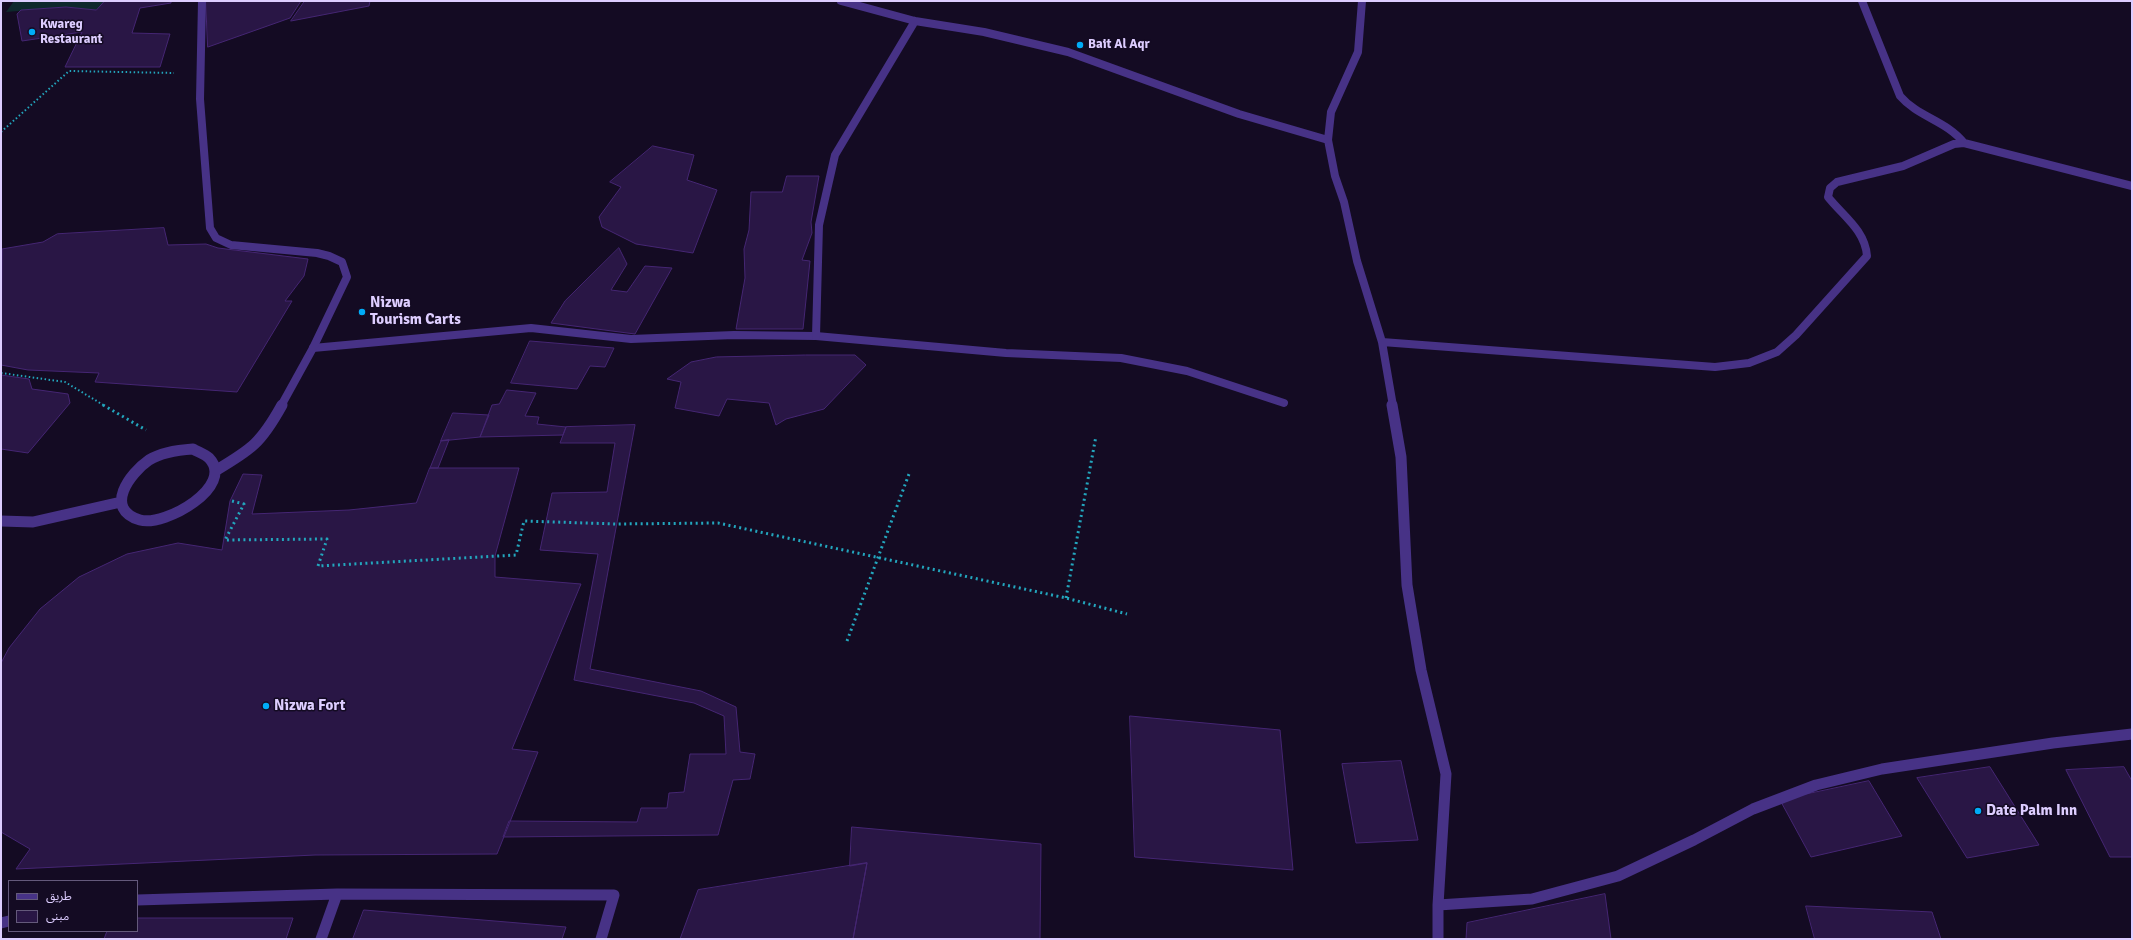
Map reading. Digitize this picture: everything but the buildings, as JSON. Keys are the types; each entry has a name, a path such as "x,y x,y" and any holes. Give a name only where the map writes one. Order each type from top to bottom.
{"street":[{"path":"202,1 200,99 208,224 211,234 219,241 231,245 323,254 339,259 344,267 347,277 312,348 269,428 258,443 241,456 215,471"},
{"path":"841,1 915,21 984,32 1068,52 1240,114 1328,140"},
{"path":"1362,1 1358,52 1331,112 1328,140 1335,176 1344,202 1357,262 1382,342 1401,457 1407,585 1421,670 1446,774 1438,905 1438,939"},
{"path":"1862,1 1869,15 1897,93 1910,106 1950,128 1959,135 1964,143"},
{"path":"816,336 818,225 835,156 915,21"},
{"path":"1382,342 1714,367 1749,363 1776,352 1796,335 1867,256 1868,246 1863,234 1828,197 1827,190 1831,185 1837,182 1903,166 1954,144 1964,143 2132,186"},
{"path":"312,348 531,328 631,339 734,335 816,336 1006,353 1121,358 1187,371 1284,403"},
{"path":"193,449 204,453 212,461 215,471 206,493 194,504 180,513 163,519 148,521 134,518 125,511 121,502 122,491 128,480 138,469 150,460 164,453 193,449"},
{"path":"1,522 39,521 121,502"},
{"path":"1438,905 1532,899 1618,876 1694,840 1753,809 1816,785 1890,768 2052,743 2132,734"},
{"path":"321,939 337,894"},
{"path":"138,900 337,894 614,895 601,939"}],"path":[{"path":"1,132 69,71 201,73"},
{"path":"1,373 65,382 178,450"},
{"path":"1066,598 1096,436"},
{"path":"847,642 909,474"},
{"path":"206,493 244,504 225,540 328,539 318,566 516,555 524,521 617,524 718,523 1066,598 1127,614"}],"green space":[{"path":"14,1 105,1 96,10 66,7 6,12"}],"place":[{"name":"Kwareg Restaurant","path":"32,32"},
{"name":"Bait Al Aqr","path":"1080,45"},
{"name":"Nizwa Tourism Carts","path":"362,312"},
{"name":"Nizwa Fort","path":"266,706"},
{"name":"Date Palm Inn","path":"1978,811"}]}
